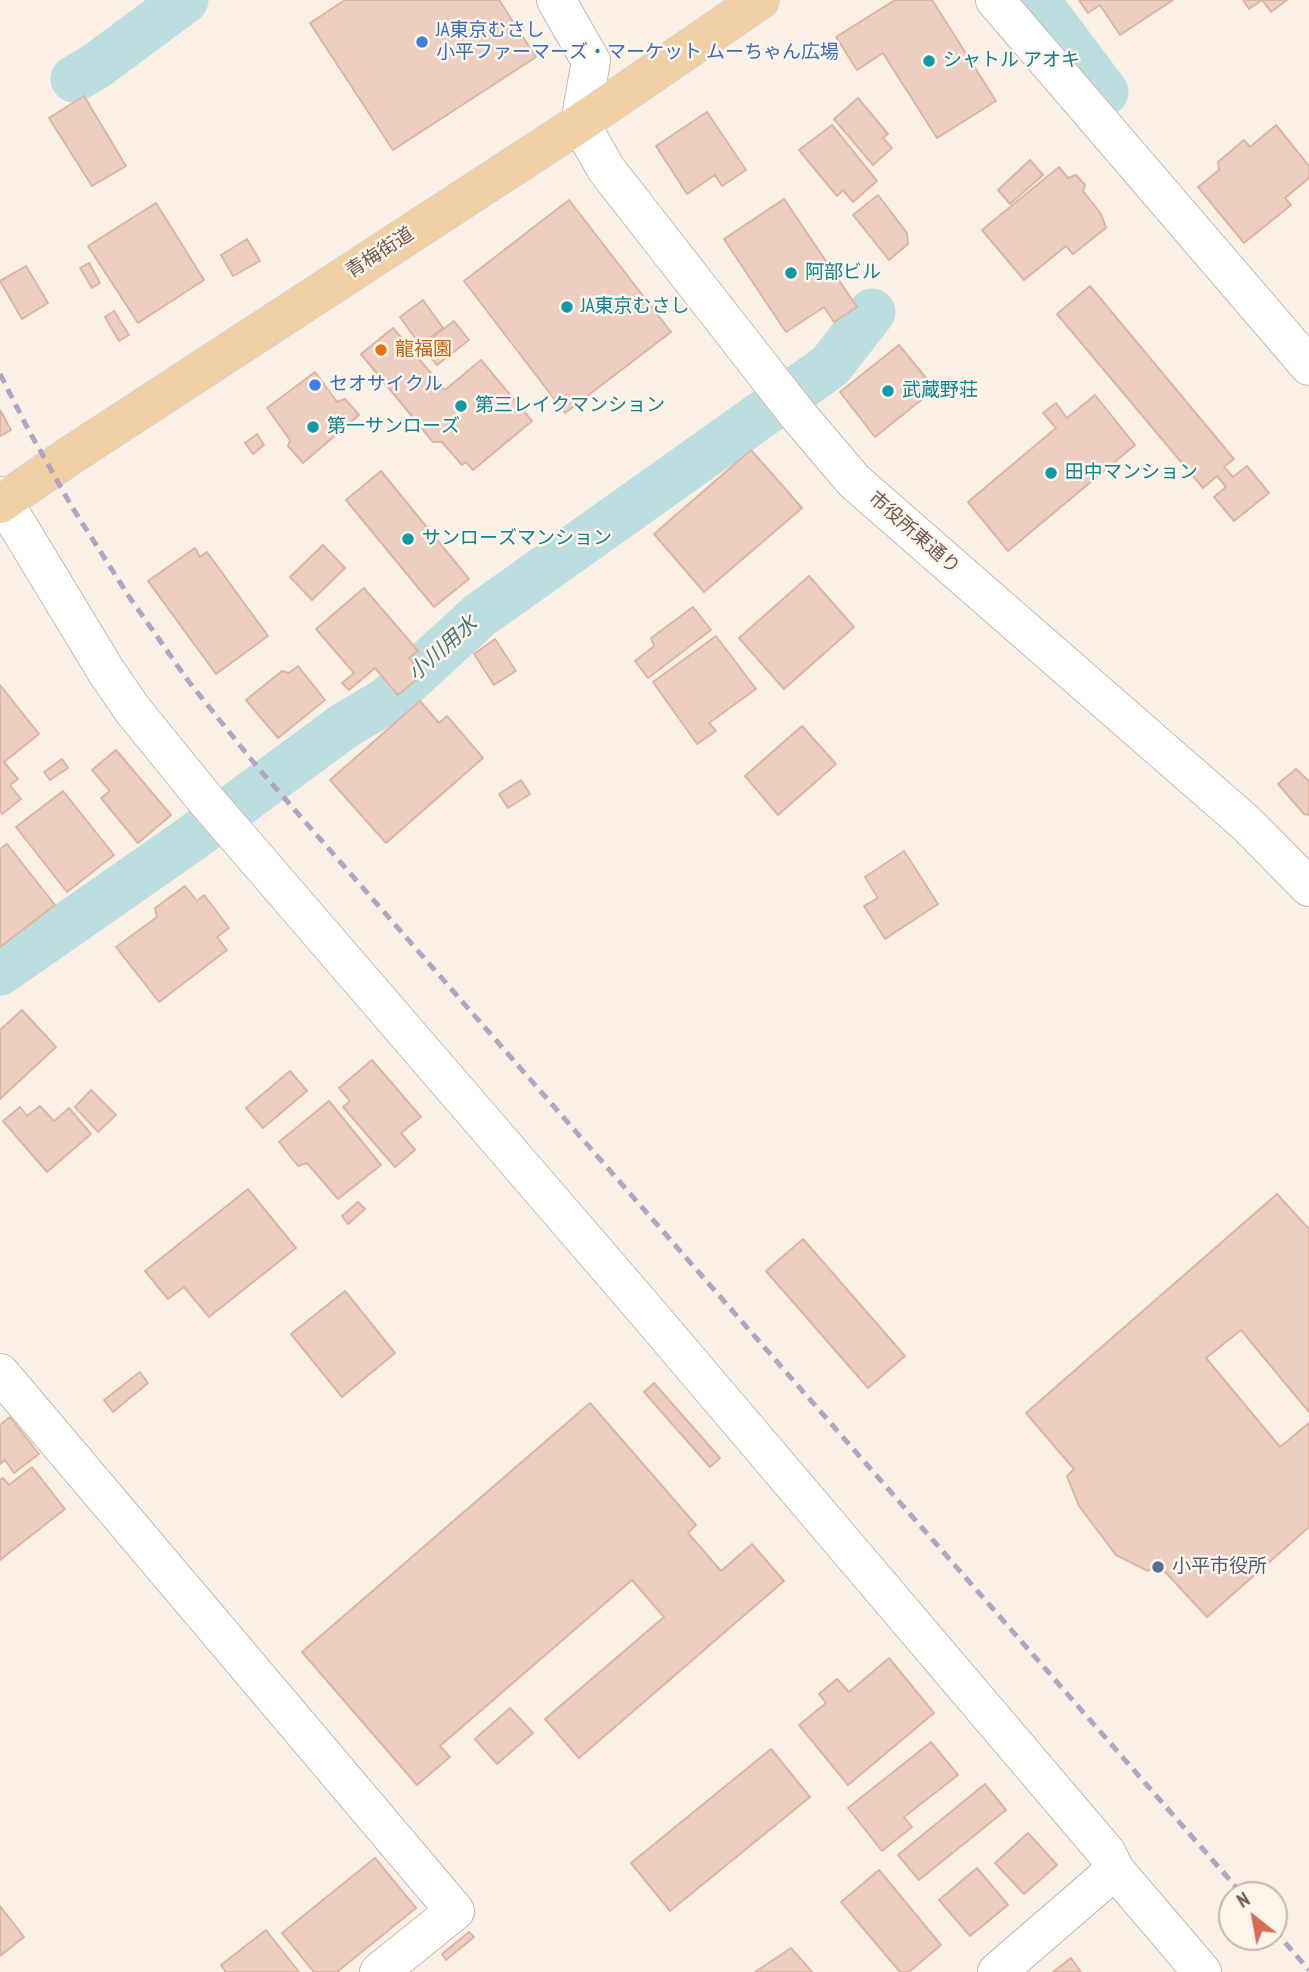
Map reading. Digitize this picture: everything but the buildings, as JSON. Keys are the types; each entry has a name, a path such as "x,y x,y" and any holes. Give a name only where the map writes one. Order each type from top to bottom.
{"main road":[{"name":"青梅街道","path":"1,501 580,123 760,0"}],"street":[{"path":"556,0 591,61 580,123"},
{"path":"995,0 1309,366"},
{"name":"市役所東通り","path":"580,123 606,169 797,415 854,481 1247,824 1309,887"},
{"path":"1,501 132,709 205,799 641,1305 1106,1852 1115,1870 1202,1972"},
{"path":"0,1373 455,1911 379,1972"},
{"path":"997,1972 1115,1870"}],"waterway":[{"path":"74,79 96,66 185,0"},
{"name":"小川用水","path":"1036,0 1105,92"},
{"name":"小川用水","path":"0,972 188,841 344,726 386,701 480,615 830,366 872,312"}],"railway":[{"path":"0,374 72,507 130,598 189,682 259,769 1231,1881"},
{"path":"1288,1946 1309,1970"}],"place":[{"name":"JA東京むさし 小平ファーマーズ・マーケット ムーちゃん広場","path":"422,42"},
{"name":"シャトル アオキ","path":"929,61"},
{"name":"阿部ビル","path":"791,273"},
{"name":"JA東京むさし","path":"567,307"},
{"name":"龍福園","path":"381,350"},
{"name":"セオサイクル","path":"315,385"},
{"name":"武蔵野荘","path":"888,391"},
{"name":"第三レイクマンション","path":"461,406"},
{"name":"第一サンローズ","path":"313,427"},
{"name":"田中マンション","path":"1051,473"},
{"name":"サンローズマンション","path":"408,539"},
{"name":"小平市役所","path":"1158,1567"}]}
